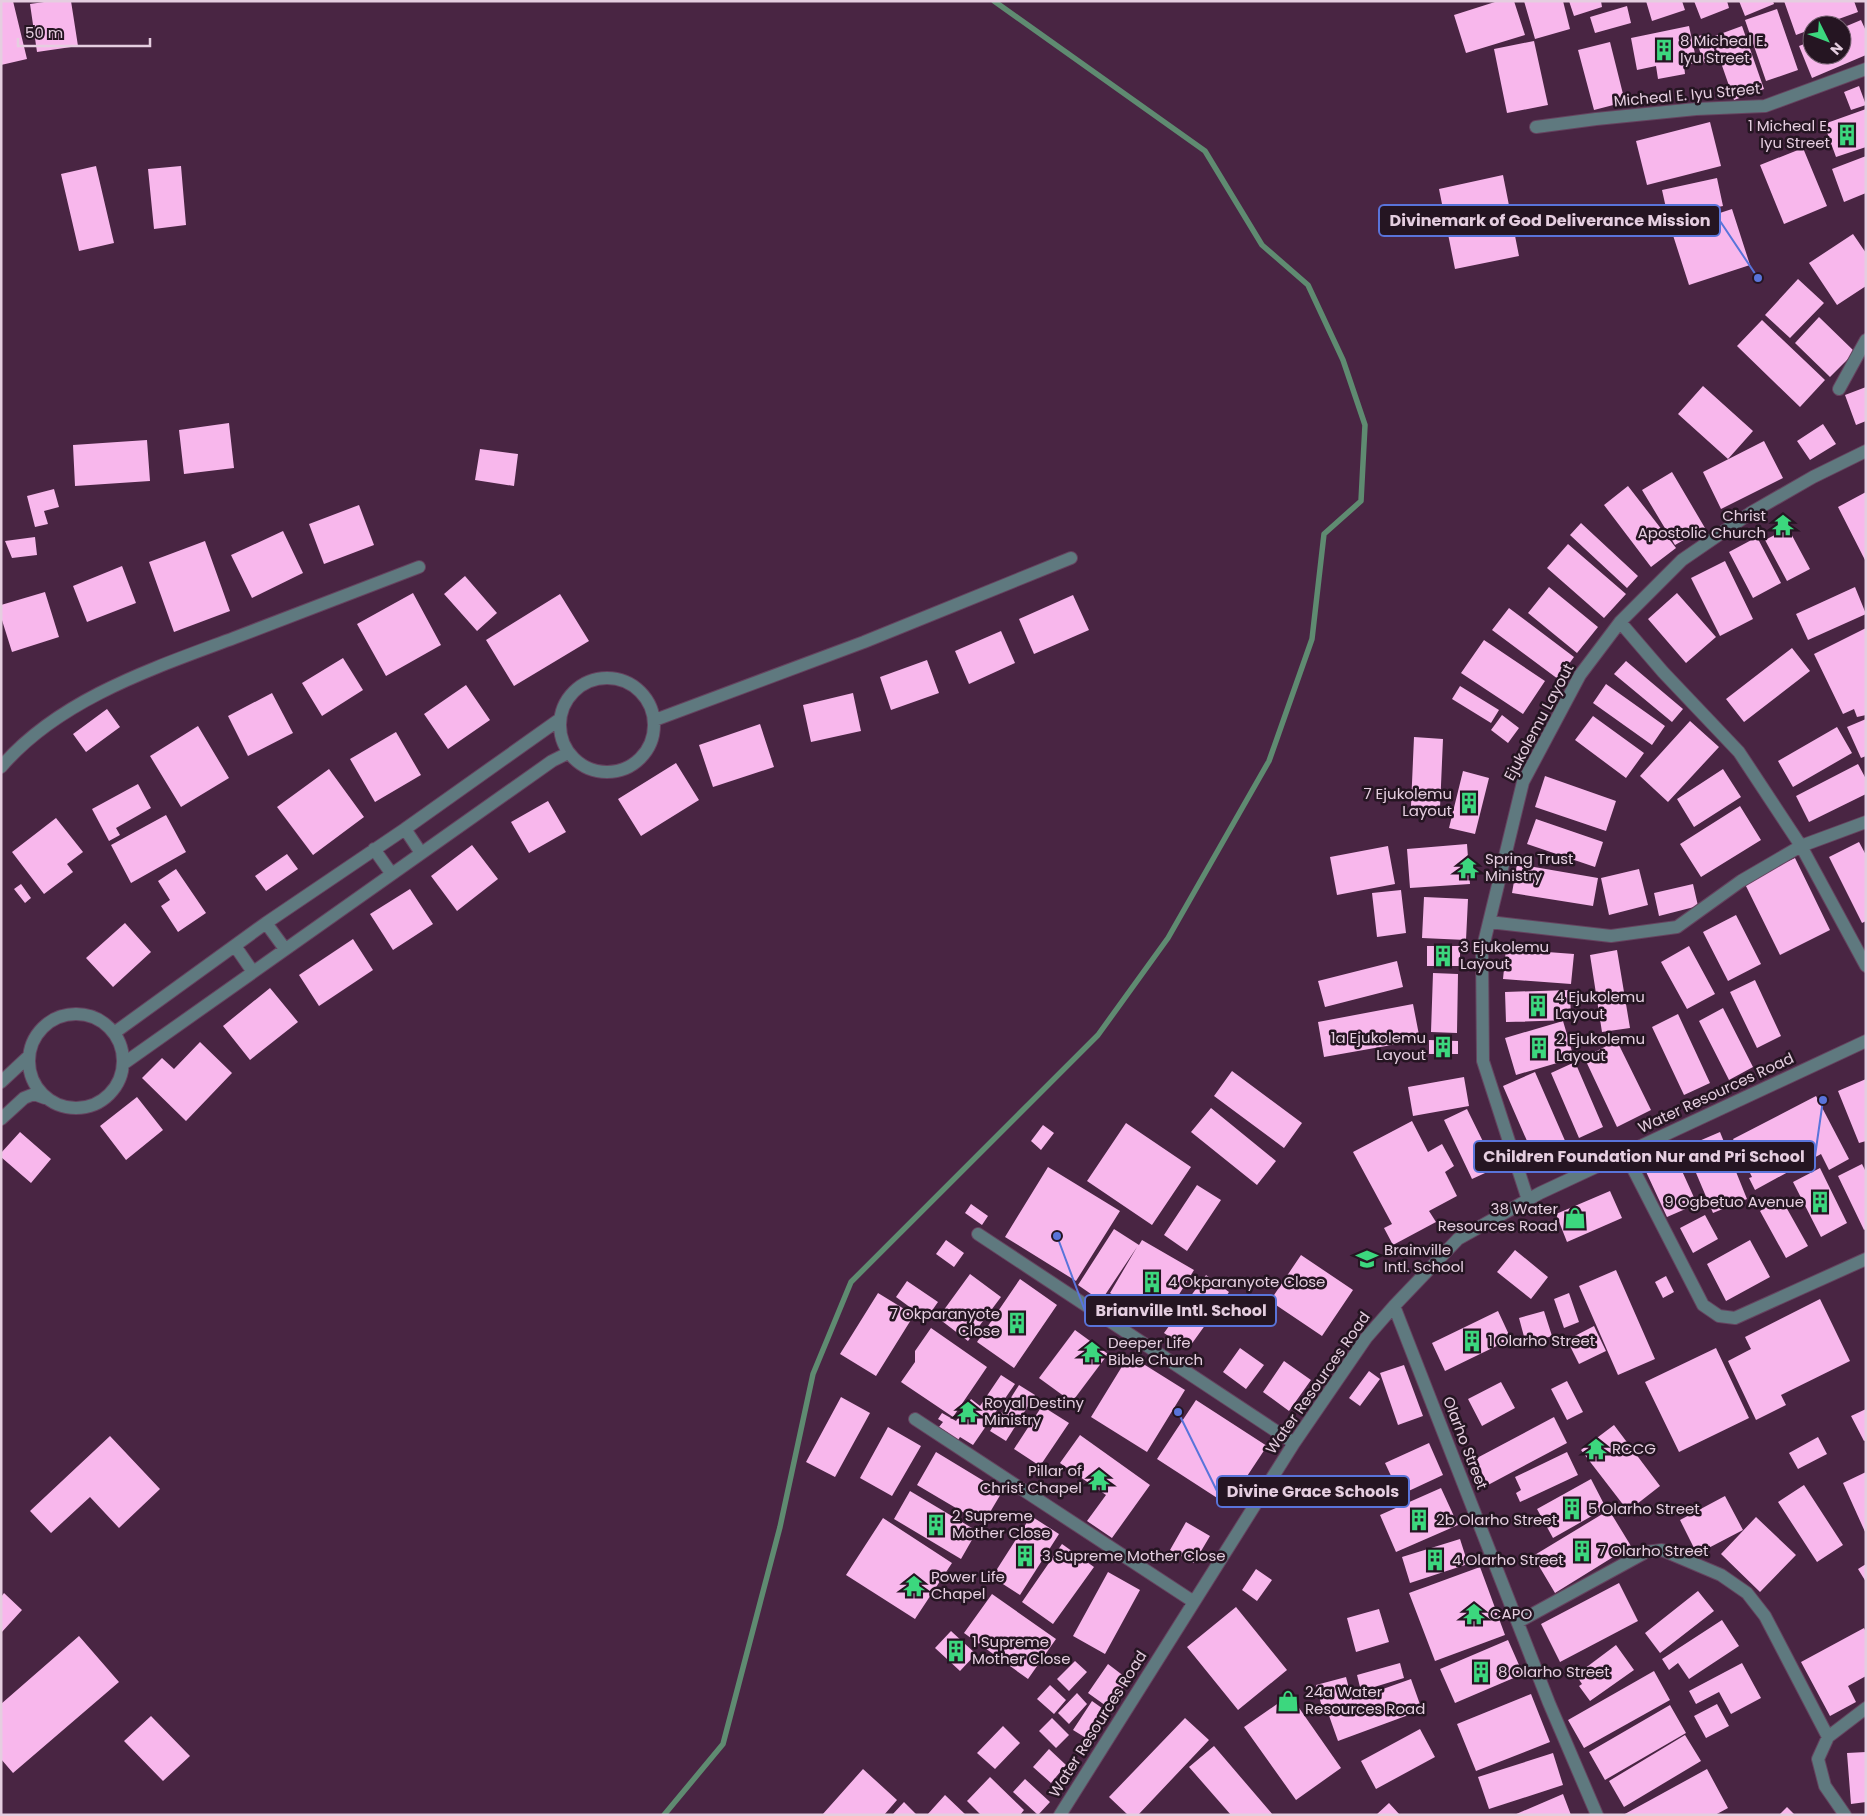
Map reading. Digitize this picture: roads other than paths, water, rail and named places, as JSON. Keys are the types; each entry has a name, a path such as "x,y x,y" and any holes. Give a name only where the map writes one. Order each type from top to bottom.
{"street":[{"name":"Micheal E. Iyu Street","path":"1536,127 1596,118 1696,109 1765,106 1866,69"},
{"path":"1839,389 1866,340"},
{"name":"Ejukolemu Layout","path":"1528,1200 1483,1061 1482,951 1523,782 1580,674 1620,622 1682,560 1752,512 1813,477 1866,450"},
{"path":"655,720 864,642 1071,558"},
{"path":"1,767 33,736 74,708 126,679 418,567"},
{"path":"1620,622 1663,672 1739,752 1801,846 1866,966"},
{"path":"608,678 625,681 640,690 650,704 655,720 653,738 645,754 632,766 615,772 597,772 581,765 568,753 561,736 560,719 566,702 576,689 591,680 608,678"},
{"path":"114,1033 266,923 560,719"},
{"path":"123,1064 390,873 552,760 568,753"},
{"path":"1489,922 1611,936 1677,927 1741,881 1801,846 1866,822"},
{"path":"404,829 421,853"},
{"path":"374,849 390,873"},
{"path":"266,923 285,949"},
{"path":"234,946 253,972"},
{"path":"1,1119 24,1098 34,1094 72,1109 87,1107 101,1101 112,1091 120,1078 123,1064 121,1048 114,1033 102,1022 88,1016 71,1014 56,1018 43,1028 33,1040 28,1056 29,1071 35,1086 45,1098"},
{"name":"Water Resources Road","path":"1060,1815 1294,1443 1366,1338 1458,1239 1528,1200 1866,1041"},
{"path":"1,1082 28,1056"},
{"path":"1625,1153 1703,1305 1718,1316 1735,1318 1866,1259"},
{"path":"978,1234 1294,1443"},
{"name":"Olarho Street","path":"1394,1306 1549,1703 1597,1815"},
{"path":"915,1419 1194,1602"},
{"path":"1518,1622 1646,1552 1662,1550 1721,1575 1746,1593 1765,1616 1828,1737"},
{"path":"1845,1815 1825,1786 1818,1759 1828,1737 1866,1708"}],"waterway":[{"path":"664,1815 723,1744 780,1527 813,1374 851,1282 1098,1035 1168,938 1269,761 1312,639 1324,534 1361,501 1365,425 1343,360 1308,285 1262,245 1205,151 994,1"}],"place":[{"name":"8 Micheal E. Iyu Street","path":"1664,50"},
{"name":"1 Micheal E. Iyu Street","path":"1847,135"},
{"name":"Divinemark of God Deliverance Mission","path":"1758,278"},
{"name":"Christ Apostolic Church","path":"1783,525"},
{"name":"7 Ejukolemu Layout","path":"1469,803"},
{"name":"Spring Trust Ministry","path":"1468,868"},
{"name":"3 Ejukolemu Layout","path":"1443,956"},
{"name":"4 Ejukolemu Layout","path":"1538,1006"},
{"name":"1a Ejukolemu Layout","path":"1443,1047"},
{"name":"2 Ejukolemu Layout","path":"1539,1048"},
{"name":"Children Foundation Nur and Pri School","path":"1823,1100"},
{"name":"9 Ogbetuo Avenue","path":"1820,1202"},
{"name":"38 Water Resources Road","path":"1575,1218"},
{"name":"Brianville Intl. School","path":"1057,1236"},
{"name":"Brainville Intl. School","path":"1367,1259"},
{"name":"4 Okparanyote Close","path":"1152,1282"},
{"name":"7 Okparanyote Close","path":"1017,1323"},
{"name":"1 Olarho Street","path":"1472,1341"},
{"name":"Deeper Life Bible Church","path":"1092,1352"},
{"name":"Royal Destiny Ministry","path":"968,1412"},
{"name":"Divine Grace Schools","path":"1178,1412"},
{"name":"RCCG","path":"1596,1449"},
{"name":"Pillar of Christ Chapel","path":"1099,1480"},
{"name":"5 Olarho Street","path":"1572,1509"},
{"name":"2b Olarho Street","path":"1419,1520"},
{"name":"2 Supreme Mother Close","path":"936,1525"},
{"name":"7 Olarho Street","path":"1582,1551"},
{"name":"3 Supreme Mother Close","path":"1025,1556"},
{"name":"4 Olarho Street","path":"1435,1560"},
{"name":"Power Life Chapel","path":"914,1586"},
{"name":"CAPO","path":"1474,1614"},
{"name":"1 Supreme Mother Close","path":"956,1651"},
{"name":"8 Olarho Street","path":"1481,1672"},
{"name":"24a Water Resources Road","path":"1288,1701"}]}
